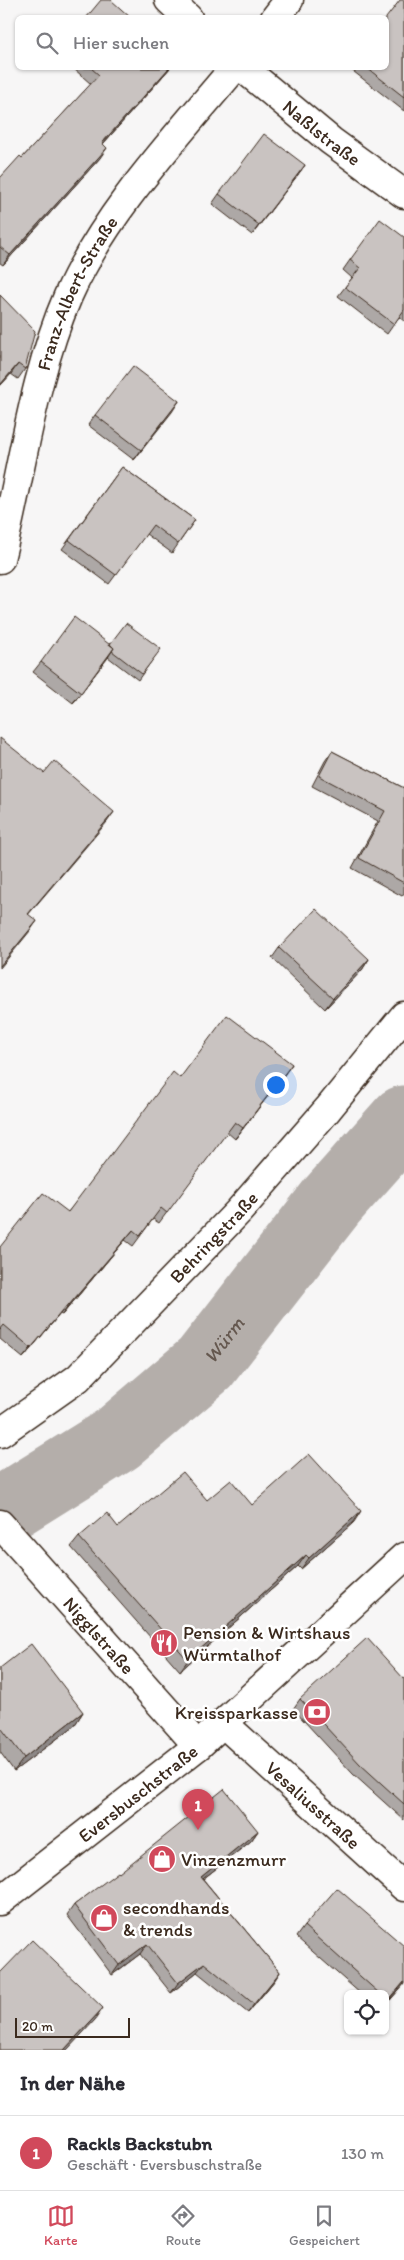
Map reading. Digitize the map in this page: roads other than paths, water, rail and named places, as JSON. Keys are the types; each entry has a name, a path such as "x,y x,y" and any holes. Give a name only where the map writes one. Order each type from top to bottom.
{"street":[{"path":"169,0 185,15"},
{"path":"277,15 289,0"},
{"name":"Franz-Albert-Straße","path":"0,559 4,530 52,338 69,296 88,258 114,218 150,170 232,70"},
{"name":"Naßlstraße","path":"246,70 331,141 404,194"},
{"name":"Behringstraße","path":"0,1433 85,1371 239,1211 328,1109 404,1016"},
{"name":"Nigglstraße","path":"0,1524 198,1746"},
{"name":"Eversbuschstraße","path":"0,1901 198,1746 404,1557"},
{"name":"Vesaliusstraße","path":"223,1723 404,1887"}],"waterway":[{"name":"Würm","path":"0,1512 117,1439 205,1364 332,1201 404,1120"}],"place":[{"name":"Pension & Wirtshaus Würmtalhof","path":"164,1643"},
{"name":"Kreissparkasse","path":"317,1712"},
{"name":"Rackls Backstubn","path":"198,1830"},
{"name":"Vinzenzmurr","path":"162,1859"},
{"name":"secondhands & trends","path":"104,1918"}]}
